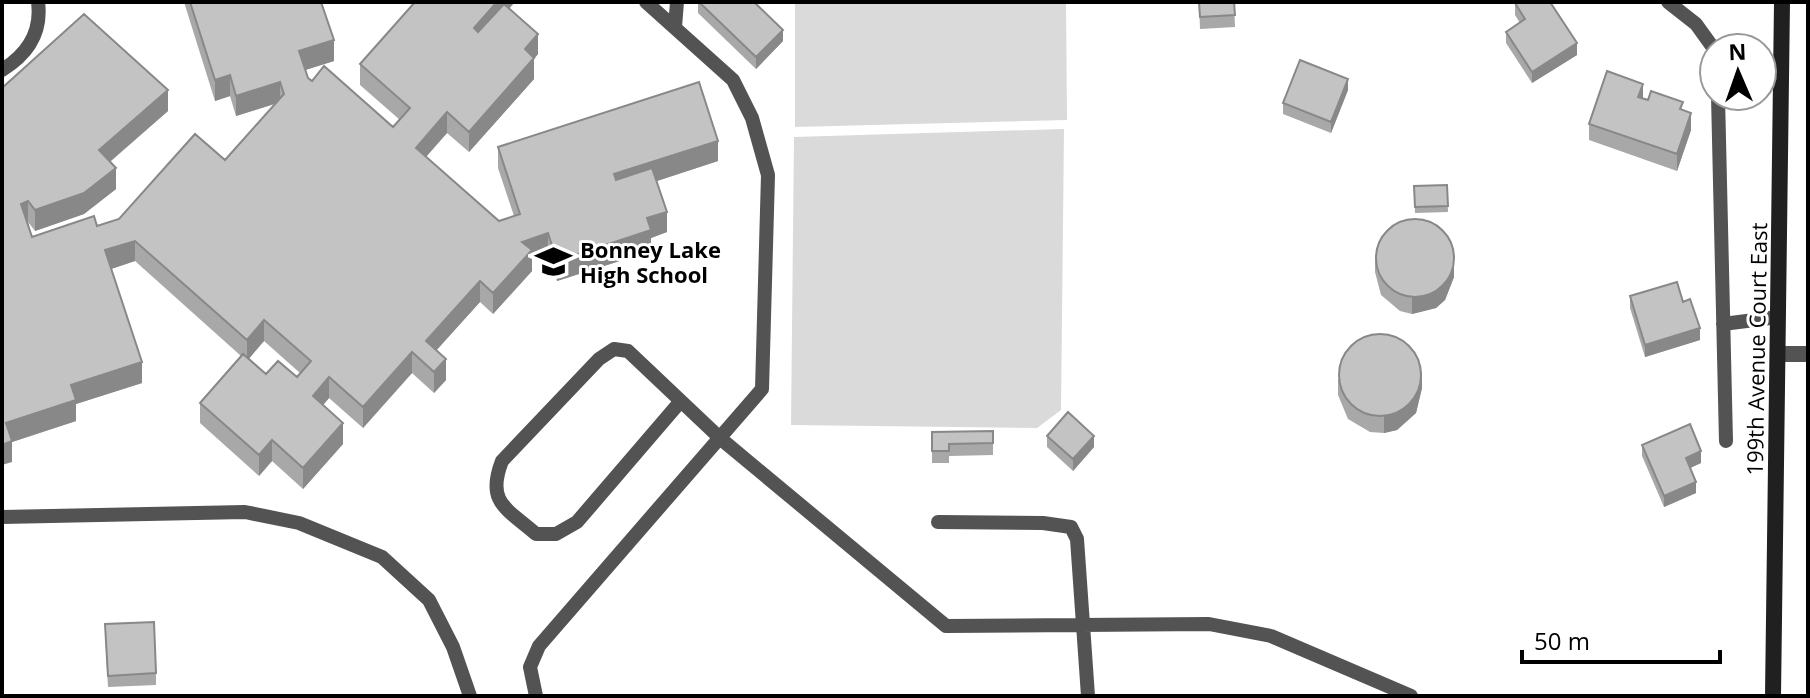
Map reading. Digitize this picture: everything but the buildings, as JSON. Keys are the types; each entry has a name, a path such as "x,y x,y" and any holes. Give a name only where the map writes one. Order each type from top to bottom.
{"main road":[{"name":"199th Avenue Court East","path":"1773,696 1782,2"}],"street":[{"path":"1778,354 1808,354"}],"lane":[{"path":"2,70 34,40 40,20 38,2"},
{"path":"536,696 530,667 539,646 762,389 768,175 752,118 733,80 646,2"},
{"path":"675,27 677,2"},
{"path":"1668,2 1702,32"},
{"path":"1718,112 1726,441"},
{"path":"1723,324 1778,317"},
{"path":"680,402 577,522 556,534 536,534 498,502 494,482 502,461 599,359 614,349 628,351 721,439 946,626 1209,624 1271,636 1411,696"},
{"path":"2,517 245,512 299,523 382,557 429,600 453,647 470,696"},
{"path":"938,522 1043,523 1071,527 1077,539 1088,696"}],"shaded area":[{"path":"795,2 1066,2 1067,120 795,127"},
{"path":"1064,129 1061,410 1037,428 791,425 794,137"}],"place":[{"name":"Bonney Lake High School","path":"554,262"}]}
